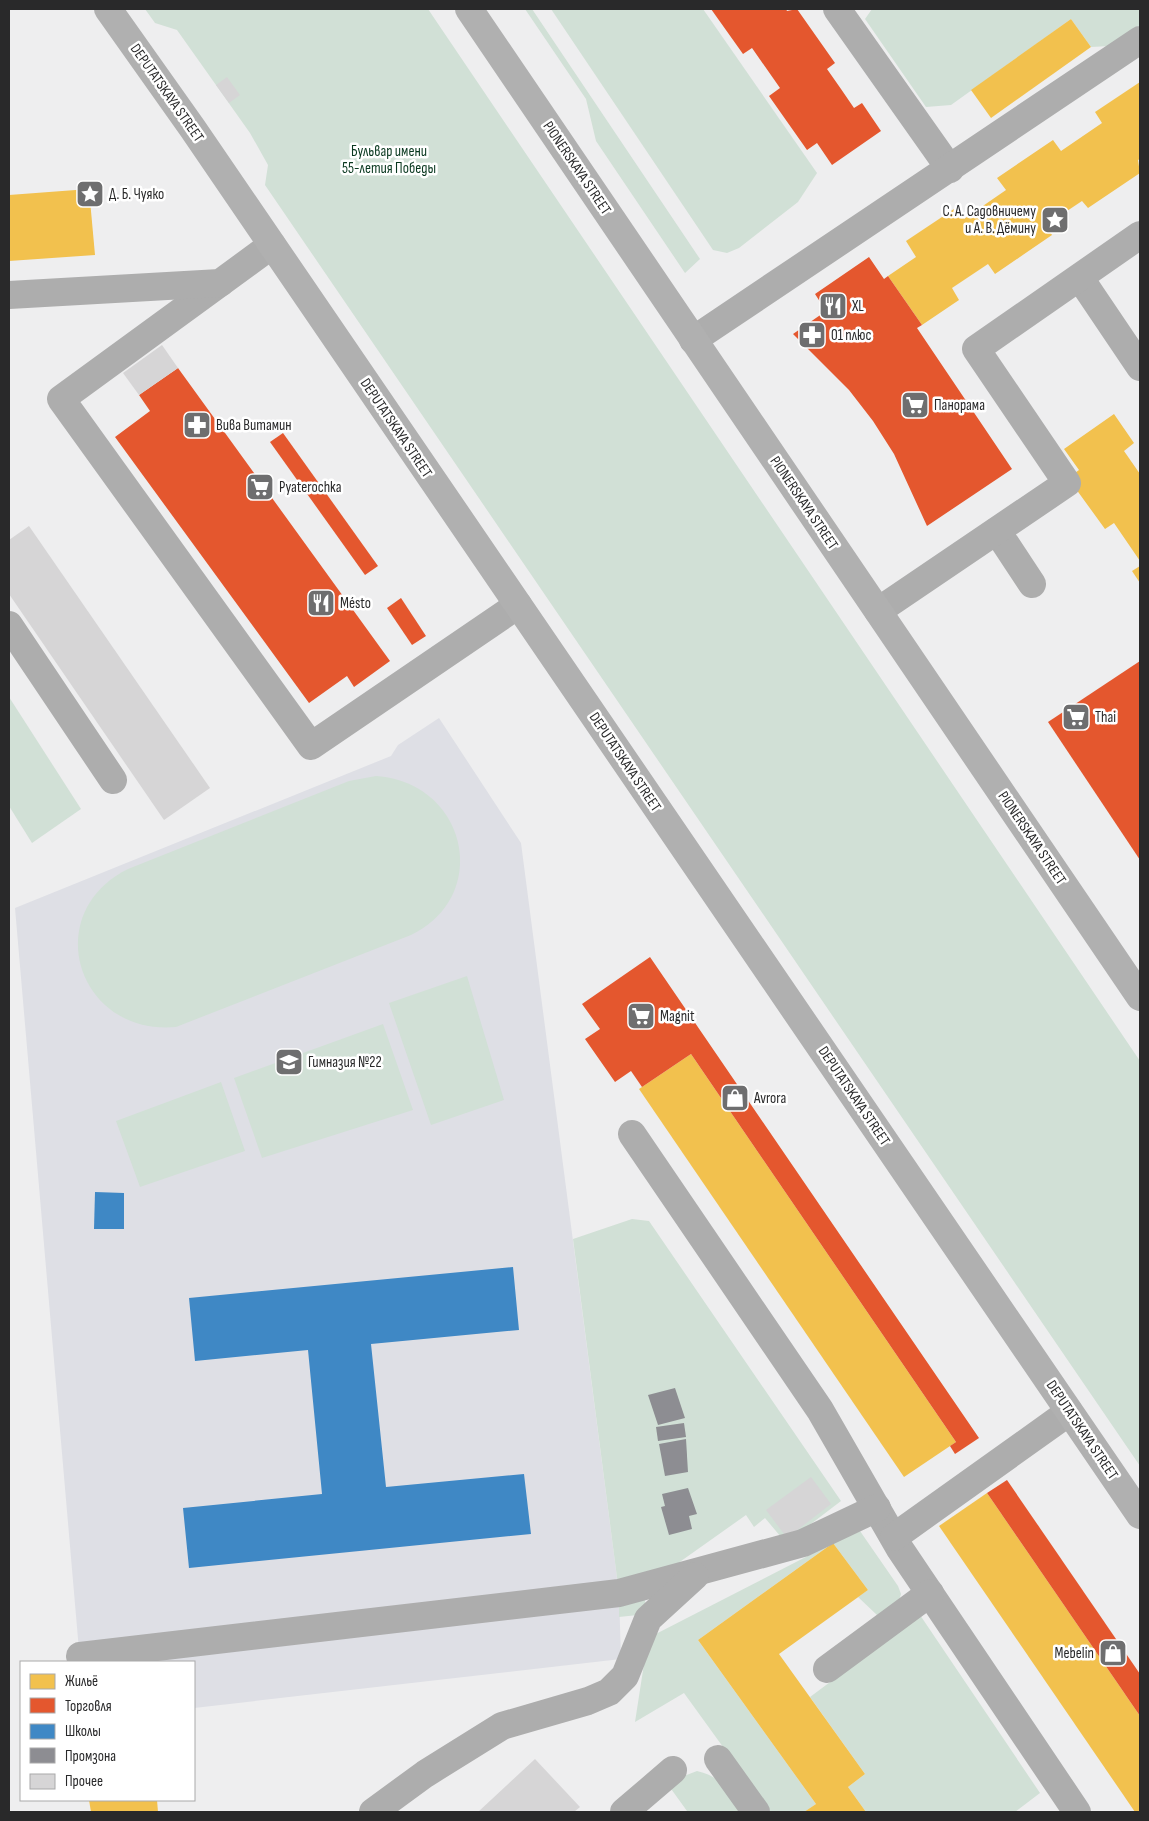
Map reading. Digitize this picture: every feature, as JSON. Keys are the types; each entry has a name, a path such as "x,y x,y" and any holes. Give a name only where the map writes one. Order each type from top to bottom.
{"main road":[{"name":"DEPUTATSKAYA STREET","path":"108,9 272,245 1140,1516"},
{"name":"PIONERSKAYA STREET","path":"469,9 1140,997"}],"lane":[{"path":"837,9 950,169"},
{"path":"694,340 1140,40"},
{"path":"878,611 1067,483 976,349 1080,278 1140,234"},
{"path":"272,245 61,399 311,746 518,605"},
{"path":"1080,278 1140,367"},
{"path":"9,295 220,283"},
{"path":"997,531 1032,584"},
{"path":"9,625 114,780"},
{"path":"632,1134 820,1410 894,1537 1067,1809"},
{"path":"894,1537 1069,1412"},
{"path":"80,1656 619,1593 803,1544 877,1508"},
{"path":"373,1812 425,1774 502,1726 588,1701 609,1692 625,1676 648,1619 702,1570"},
{"path":"827,1669 930,1593"},
{"path":"718,1759 756,1812"},
{"path":"624,1812 674,1770"}],"shaded area":[{"name":"Гимназия №22","path":"439,718 521,843 619,1593 621,1659 195,1708 195,1661 80,1661 15,908 391,756 398,745"}],"green space":[{"name":"Бульвар имени 55-летия Победы","path":"145,9 428,9 1140,1061 1140,1466 265,185 268,165 250,133 177,30 155,23"},
{"path":"525,9 532,9 700,259 685,273 596,141 586,99"},
{"path":"551,9 703,9 817,173 798,202 739,248 727,253 713,250"},
{"path":"872,9 1140,9 1140,25 1110,46 1091,47 1071,19 951,105 926,107 865,19"},
{"path":"9,697 81,809 32,843 9,806"},
{"path":"376,776 407,783 431,798 448,818 458,843 460,869 453,894 437,917 411,935 176,1027 142,1025 114,1012 94,993 82,968 78,941 84,914 100,889 128,869 349,781"},
{"path":"467,976 504,1100 431,1125 389,1003"},
{"path":"383,1024 413,1110 262,1158 234,1078"},
{"path":"221,1082 245,1151 140,1187 116,1121"},
{"path":"632,1219 649,1221 841,1501 786,1543 765,1518 754,1527 746,1515 643,1588 647,1614 619,1617 619,1593 573,1239"},
{"path":"860,1531 898,1586 901,1594 898,1604 877,1615 858,1597 868,1590 833,1543"},
{"path":"833,1543 698,1640 816,1804 804,1812 770,1812 684,1693 635,1722 648,1638"},
{"path":"920,1615 1040,1793 1015,1812 866,1812 848,1787 865,1774 810,1697"},
{"path":"697,1771 719,1781 743,1812 686,1812 669,1786 684,1776"}],"building: Жильё":[{"path":"1071,19 1091,47 991,118 971,90"},
{"path":"1140,82 1140,159 1138,160 1140,173 1088,208 1082,201 1046,225 1052,235 995,274 988,264 952,288 959,300 922,325 888,276 916,257 906,241 957,207 964,219 1006,190 997,178 1053,140 1061,151 1102,123 1095,112"},
{"path":"89,189 95,255 9,261 9,195"},
{"path":"1114,414 1134,443 1124,451 1140,474 1140,561 1114,523 1105,529 1068,478 1079,470 1064,449"},
{"path":"1140,566 1140,583 1132,571"},
{"path":"691,1054 956,1442 904,1477 639,1089"},
{"path":"987,1493 1140,1716 1140,1812 1135,1812 939,1526"},
{"path":"833,1543 868,1590 779,1654 865,1774 848,1787 866,1812 804,1812 816,1804 698,1640"},
{"path":"89,1801 157,1801 158,1812 91,1812"}],"building: Торговля":[{"path":"711,9 786,9 787,11 797,9 835,63 827,69 854,108 862,103 881,131 832,165 817,143 807,150 769,96 780,88 752,48 743,54"},
{"name":"Панорама","path":"869,257 884,279 888,276 922,325 917,328 1012,469 927,526 894,454 873,421 849,390 793,334 826,311 815,294"},
{"path":"178,368 390,661 354,687 347,676 309,703 115,437 150,411 139,395"},
{"path":"283,433 378,566 365,575 270,442"},
{"path":"401,598 426,636 412,645 387,608"},
{"path":"1140,661 1140,860 1048,722"},
{"path":"650,957 979,1438 955,1454 950,1446 956,1442 691,1054 642,1087 631,1071 615,1082 585,1039 600,1029 582,1004"},
{"path":"1007,1480 1140,1674 1140,1716 987,1493"}],"building: Школы":[{"path":"95,1192 124,1193 124,1229 94,1229"},
{"path":"513,1267 519,1330 371,1344 386,1487 524,1474 531,1534 189,1568 183,1508 322,1494 308,1350 195,1361 189,1298"}],"building: Промзона":[{"path":"675,1388 685,1418 658,1425 648,1395"},
{"path":"684,1423 686,1437 658,1441 656,1427"},
{"path":"686,1439 688,1472 665,1476 659,1444"},
{"path":"688,1488 697,1514 689,1516 692,1529 669,1535 661,1507 665,1506 662,1494"}],"building: Прочее":[{"path":"227,77 240,95 229,103 216,85"},
{"path":"162,345 178,368 139,395 123,373"},
{"path":"29,526 210,788 164,820 9,594 9,540"},
{"path":"811,1477 831,1504 787,1538 766,1510"},
{"path":"535,1759 580,1807 574,1812 478,1812"}],"place":[{"name":"Д. Б. Чуяко","path":"90,194"},
{"name":"С. А. Садовничему и А. В. Дёмину","path":"1055,220"},
{"name":"XL","path":"833,306"},
{"name":"01 плюс","path":"812,335"},
{"name":"Панорама","path":"915,405"},
{"name":"Вива Витамин","path":"197,425"},
{"name":"Pyaterochka","path":"260,487"},
{"name":"Mésto","path":"321,603"},
{"name":"Thai","path":"1076,717"},
{"name":"Magnit","path":"641,1016"},
{"name":"Гимназия №22","path":"289,1062"},
{"name":"Avrora","path":"735,1098"},
{"name":"Mebelin","path":"1113,1653"}]}
